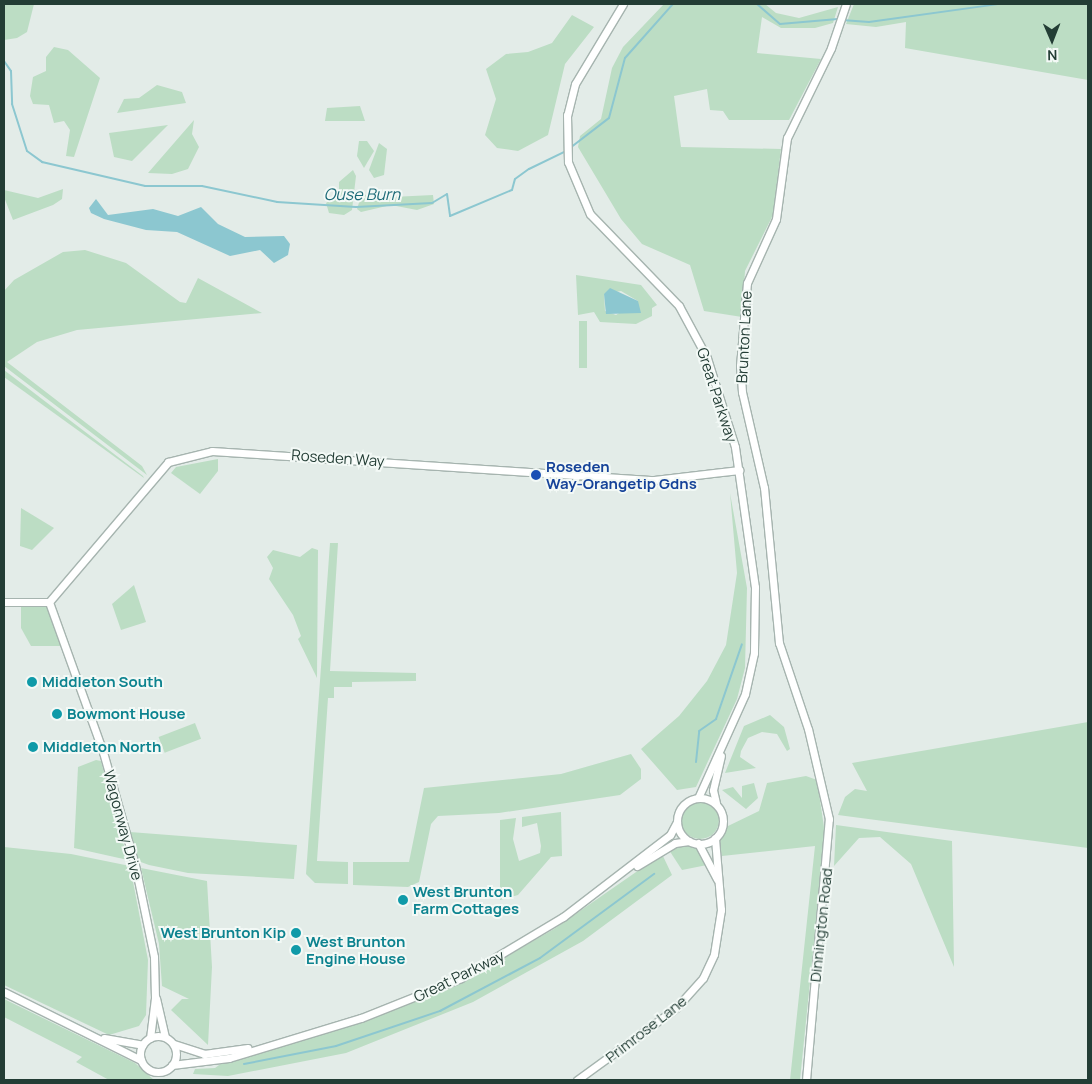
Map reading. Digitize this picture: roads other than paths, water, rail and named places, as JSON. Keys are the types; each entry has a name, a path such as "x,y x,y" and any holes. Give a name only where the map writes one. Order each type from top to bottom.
{"street":[{"name":"Great Parkway","path":"4,992 94,1035 141,1060 156,1072 172,1066 210,1062 361,1018 461,978 555,922 617,878 670,835 683,806 698,798 722,750 745,694 756,627 751,551 739,470 728,423 698,338 679,306 597,223 577,190 568,162 566,140 575,84 623,4"},
{"name":"Brunton Lane","path":"819,771 779,643 761,470 740,375 747,283 776,219 787,138 839,28 846,4"},
{"name":"Roseden Way","path":"49,602 168,462 212,451 654,480 739,470"},
{"path":"4,602 49,602"},
{"name":"Wagonway Drive","path":"49,602 103,752 135,865 153,945 156,998 165,1037"},
{"name":"Great Parkway","path":"617,878 675,843 715,838 723,822 716,805 713,790 722,750"},
{"name":"Dinnington Road","path":"806,1080 830,850 829,819 819,771"},
{"path":"698,798 716,805"},
{"path":"677,822 694,842"},
{"name":"Primrose Lane","path":"577,1080 670,1012 700,983 718,937 718,882 715,838"},
{"name":"Primrose Lane","path":"694,842 718,882"},
{"name":"Wagonway Drive","path":"150,1038 156,998"},
{"name":"Great Parkway","path":"94,1035 142,1046"},
{"name":"Great Parkway","path":"165,1037 174,1044 204,1054 285,1041"},
{"path":"141,1060 142,1046 150,1038 165,1037"},
{"path":"172,1066 174,1044"}],"water":[{"path":"96,199 108,215 153,209 178,216 201,207 218,224 245,237 284,236 290,244 288,255 274,263 260,250 230,256 177,232 146,230 104,219 91,213 89,208"},
{"path":"610,288 638,301 641,313 606,314 604,294"}],"waterway":[{"name":"Ouse Burn","path":"570,148 609,118 625,58 673,4"},
{"name":"Ouse Burn","path":"757,4 780,24 838,19"},
{"name":"Ouse Burn","path":"842,20 869,22 998,4"},
{"name":"Ouse Burn","path":"4,61 11,71 12,104 27,151 42,162 145,186 202,186 277,202 356,207 432,203 447,194 450,216 512,190 515,179 529,169 566,151"},
{"path":"696,762 699,731 716,719 742,644"},
{"path":"244,1064 336,1046 440,1011 540,958 654,874"}],"place":[{"name":"Roseden Way-Orangetip Gdns","path":"536,475"},
{"name":"Middleton South","path":"32,682"},
{"name":"Bowmont House","path":"57,714"},
{"name":"Middleton North","path":"33,747"},
{"name":"West Brunton Farm Cottages","path":"403,900"},
{"name":"West Brunton Kip","path":"296,933"},
{"name":"West Brunton Engine House","path":"296,950"}]}
